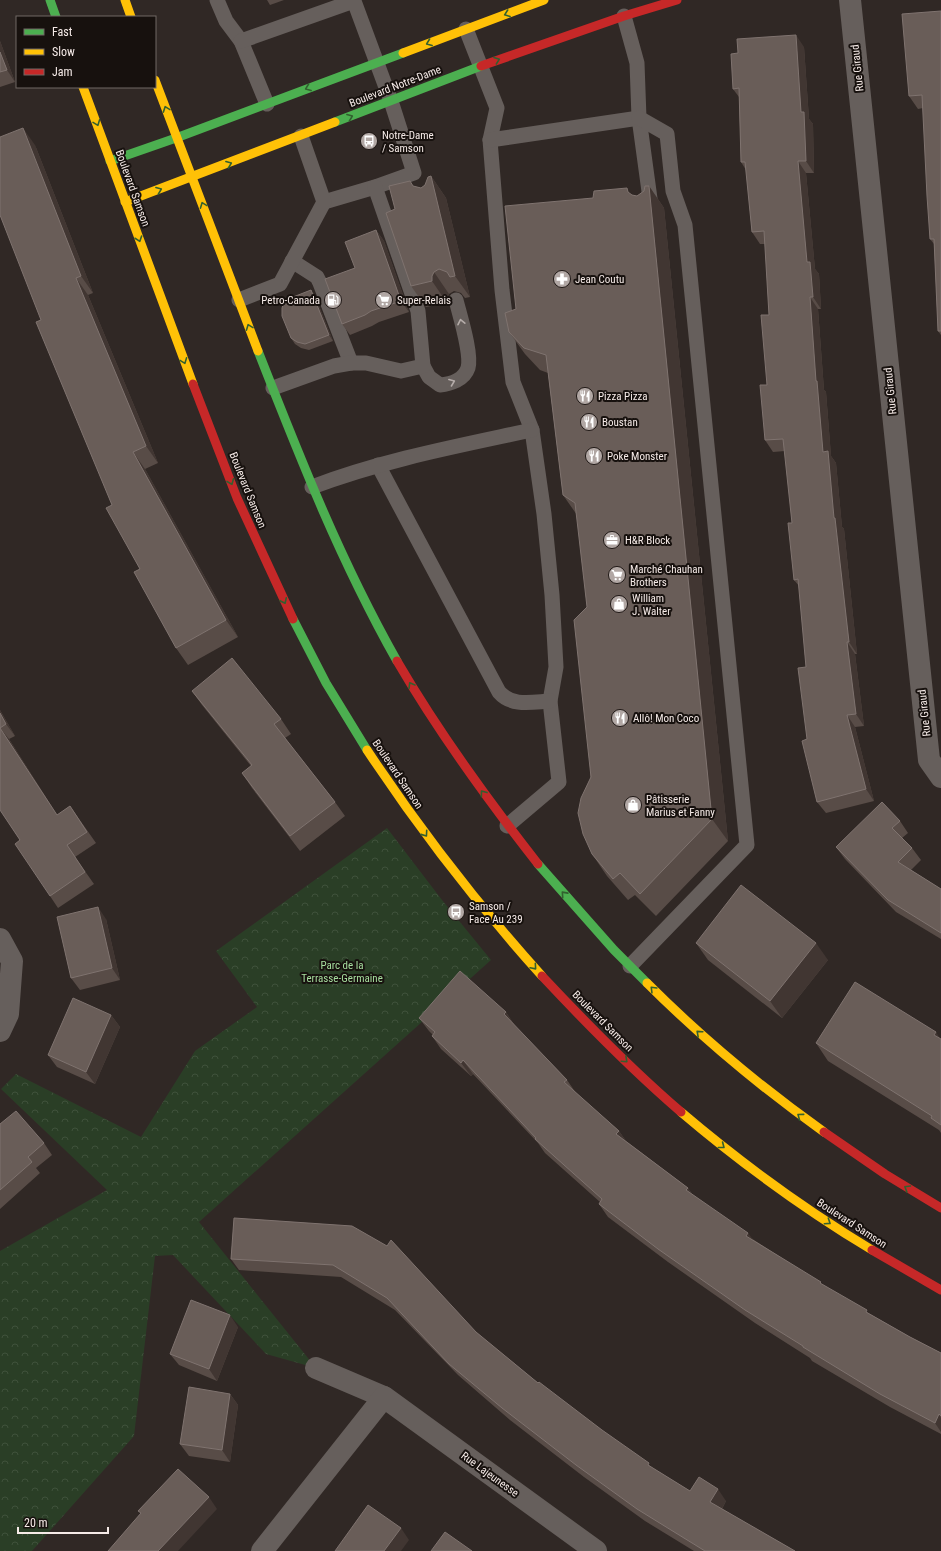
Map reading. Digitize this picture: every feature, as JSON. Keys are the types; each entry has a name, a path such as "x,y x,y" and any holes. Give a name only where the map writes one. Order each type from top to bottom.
{"street":[{"path":"50,0 56,16"},
{"path":"125,0 131,16"},
{"path":"110,161 176,138 544,0"},
{"name":"Boulevard Notre-Dame","path":"125,202 481,66 624,16 677,0"},
{"name":"Rue Giraud","path":"850,0 929,760 941,777"},
{"path":"156,83 176,138 312,487 348,568 392,652 436,726 507,826 558,888 630,966 697,1031 766,1090 814,1126 858,1157 941,1208"},
{"name":"Boulevard Samson","path":"83,88 157,290 224,464 266,565 311,655 347,718 377,766 430,842 508,938 545,979 623,1058 682,1112 720,1144 807,1208 890,1261 941,1290"},
{"path":"0,939 12,961 8,1014 0,1031"},
{"name":"Rue Lajeunesse","path":"316,1368 384,1397 596,1551"},
{"path":"262,1551 384,1397"}],"lane":[{"path":"217,0 226,21 241,42 267,104"},
{"path":"239,300 280,284 324,202 375,187 419,178 354,0 241,42"},
{"path":"624,16 637,63 638,118 651,209"},
{"path":"466,29 497,108 490,140 502,290 513,382 532,430 544,514 554,625 556,667 550,702 559,782 507,826"},
{"path":"490,140 638,118 667,134 673,191 685,225 747,845 630,966"},
{"path":"301,136 324,202"},
{"path":"375,187 418,311 423,366 429,377 440,385 457,381 468,368 466,344 456,300"},
{"path":"292,261 316,277 320,283 351,363"},
{"path":"273,388 334,366 351,363 366,363 401,371 423,366"},
{"path":"312,487 399,459 532,430"},
{"path":"378,465 499,692 509,700 517,702 550,702"}],"green space":[{"name":"Parc de la Terrasse-Germaine","path":"387,828 442,900 491,960 199,1222 316,1368 266,1354 173,1255 155,1256 134,1436 32,1551 0,1551 0,1251 107,1190 1,1089 16,1074 141,1137 195,1051 257,1007 216,951"}],"building":[{"path":"941,11 941,331 938,331 934,239 930,239 922,95 909,96 902,14"},
{"path":"796,35 801,112 804,112 806,161 798,161 807,262 810,262 813,297 810,297 816,381 823,452 828,451 834,518 849,642 847,642 856,714 847,715 866,789 817,802 802,741 807,739 798,668 806,667 798,579 794,580 788,523 792,523 783,439 765,440 760,385 767,385 761,315 769,315 764,231 752,232 745,162 741,162 739,88 733,89 731,54 738,53 737,39"},
{"path":"0,52 7,70 0,72"},
{"path":"23,128 81,276 76,278 146,446 133,452 226,620 176,648 134,572 140,569 106,508 112,505 36,322 41,320 0,215 0,137"},
{"path":"431,176 455,276 450,277 447,272 439,269 434,272 432,281 411,286 386,213 395,209 389,186 410,181 413,186 421,188 425,185 428,177"},
{"path":"645,186 649,186 712,819 640,894 620,873 613,879 592,854 583,834 578,813 581,798 591,777 574,620 587,607 575,503 563,495 546,355 524,348 509,332 505,313 516,309 505,206 593,198 594,191 627,188 628,192 637,196 644,191"},
{"path":"376,230 401,301 371,311 342,324 325,279 355,268 345,242"},
{"path":"311,290 329,335 305,344 297,342 291,338 282,316 282,308 284,302 288,299"},
{"path":"232,658 281,719 274,724 335,802 290,836 242,773 252,765 192,691"},
{"path":"0,713 6,724 0,728"},
{"path":"0,728 57,815 70,806 87,832 67,845 85,872 50,896 15,844 20,840 0,810"},
{"path":"882,802 900,821 892,828 912,848 898,862 941,889 941,933 888,900 836,847"},
{"path":"741,885 816,943 770,1001 696,943"},
{"path":"98,907 112,968 71,978 57,917"},
{"path":"460,971 506,1012 504,1014 567,1080 564,1082 619,1131 616,1134 688,1188 686,1190 748,1233 746,1236 821,1282 820,1283 867,1310 866,1312 941,1353 941,1416 939,1414 935,1423 880,1394 745,1310 658,1249 599,1204 602,1199 535,1139 536,1138 463,1060 461,1063 432,1036 435,1032 419,1018"},
{"path":"855,982 936,1032 934,1035 941,1039 941,1125 931,1118 932,1116 816,1043"},
{"path":"73,998 111,1015 86,1072 48,1055"},
{"path":"16,1111 44,1143 28,1157 32,1162 0,1190 0,1124"},
{"path":"234,1218 352,1226 387,1246 391,1240 476,1332 538,1383 539,1382 602,1430 649,1463 648,1465 690,1491 699,1477 718,1489 710,1502 795,1551 705,1551 637,1509 576,1465 502,1408 449,1364 387,1298 333,1265 231,1259"},
{"path":"191,1300 230,1315 209,1369 170,1354"},
{"path":"189,1387 230,1394 222,1450 180,1444"},
{"path":"178,1469 209,1497 158,1551 108,1551 141,1513 138,1511"},
{"path":"368,1505 401,1528 384,1551 335,1551"},
{"path":"445,1532 472,1551 431,1551"}],"traffic: fast":[{"path":"50,0 56,16"},
{"path":"110,161 176,138 403,53"},
{"path":"335,122 481,66"},
{"path":"258,351 305,469 339,547 376,623 397,661"},
{"path":"293,619 326,683 367,750"},
{"path":"538,864 614,950 647,983"}],"traffic: slow":[{"path":"125,0 131,16"},
{"path":"403,53 544,0"},
{"path":"156,83 258,351"},
{"path":"83,88 193,384"},
{"path":"125,202 335,122"},
{"path":"367,750 450,866 495,922 542,976"},
{"path":"647,983 732,1061 824,1132"},
{"path":"681,1112 774,1185 872,1250"}],"traffic: jam":[{"path":"481,66 624,16 677,0"},
{"path":"193,384 237,498 293,619"},
{"path":"397,661 464,765 538,864"},
{"path":"542,976 610,1046 681,1112"},
{"path":"824,1132 885,1174 941,1208"},
{"path":"872,1250 941,1290"}],"place":[{"name":"Notre-Dame / Samson","path":"369,141"},
{"name":"Jean Coutu","path":"562,279"},
{"name":"Petro-Canada","path":"333,300"},
{"name":"Super-Relais","path":"384,300"},
{"name":"Pizza Pizza","path":"585,396"},
{"name":"Boustan","path":"589,422"},
{"name":"Poke Monster","path":"594,456"},
{"name":"H&R Block","path":"612,540"},
{"name":"Marché Chauhan Brothers","path":"617,575"},
{"name":"William J. Walter","path":"619,604"},
{"name":"Allô! Mon Coco","path":"620,718"},
{"name":"Pâtisserie Marius et Fanny","path":"633,805"},
{"name":"Samson / Face Au 239","path":"456,912"}]}
